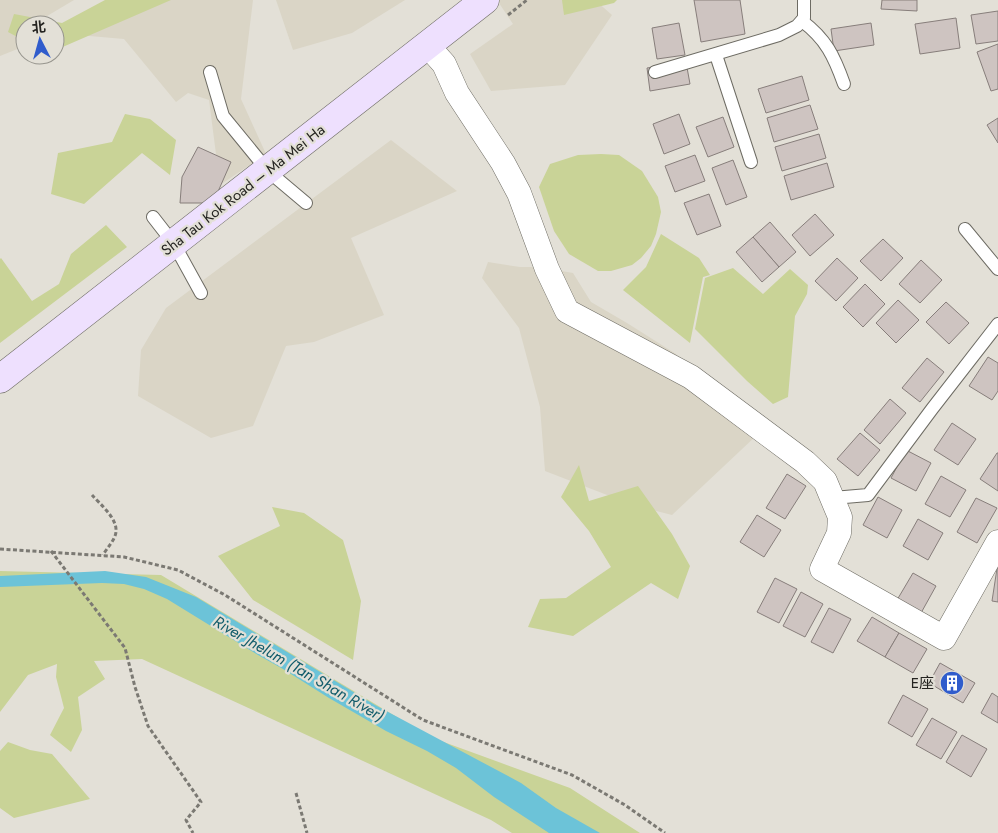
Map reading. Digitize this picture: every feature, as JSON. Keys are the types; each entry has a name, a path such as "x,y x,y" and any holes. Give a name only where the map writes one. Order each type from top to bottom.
{"main road":[{"name":"Sha Tau Kok Road – Ma Mei Ha","path":"0,379 485,0"}],"street":[{"path":"427,45 444,64 458,93 503,163 519,192 547,269 567,311 691,377 806,462 825,481 840,517 839,533 822,569 944,638 998,542"}],"lane":[{"path":"655,72 779,36 805,17 804,0"},
{"path":"802,21 822,39 837,66 844,84"},
{"path":"716,54 751,162"},
{"path":"210,72 223,116 268,171 306,203"},
{"path":"153,217 174,244 201,293"},
{"path":"965,229 998,269"},
{"path":"833,498 868,495 998,324"}],"path":[{"path":"92,495 114,521 116,531 103,555"},
{"path":"0,548 124,557 178,570 226,595 423,720 490,743 572,775 625,805 665,833"},
{"path":"50,551 125,648 148,726 201,802 186,820 193,833"},
{"path":"296,793 307,833"}],"shaded area":[{"path":"0,0 74,0 49,15 15,15 15,50 0,56"},
{"path":"124,0 253,0 241,99 266,154 220,185 209,100 188,93 176,102 124,39 78,35"},
{"path":"276,0 405,0 352,33 293,50"},
{"path":"497,0 595,0 612,15 565,85 491,91 470,54 513,24"},
{"path":"391,140 457,191 351,238 384,315 314,342 286,346 253,426 211,438 138,396 141,350 166,308"},
{"path":"488,262 520,267 539,267 573,273 591,302 676,354 691,377 757,435 672,515 633,505 545,471 540,407 519,328 482,278"}],"green space":[{"path":"105,0 171,0 65,46 65,21"},
{"path":"562,0 617,0 614,3 564,15"},
{"path":"14,14 19,15 15,15 15,36 8,32"},
{"path":"125,114 150,119 176,140 170,175 142,153 84,204 51,194 58,153 112,142"},
{"path":"578,155 619,155 642,171 658,197 661,212 651,246 641,258 632,265 611,271 598,271 569,254 554,231 539,187 550,164"},
{"path":"106,225 127,247 0,343 0,259 32,301 59,284 71,254"},
{"path":"661,234 699,258 710,275 703,277 690,343 623,290 646,267"},
{"path":"733,268 763,294 790,269 808,285 807,294 795,316 788,397 773,404 695,329 705,278"},
{"path":"579,465 589,501 638,486 672,534 690,566 678,599 651,583 573,636 528,627 540,599 566,598 611,567 589,531 561,497"},
{"path":"272,507 304,513 343,540 361,601 353,660 253,600 218,556 280,526"},
{"path":"0,571 161,575 430,737 570,788 640,833 512,833 491,820 142,659 94,661 105,679 78,697 82,730 71,752 50,735 64,708 56,677 57,664 28,675 0,712"},
{"path":"8,742 30,750 52,754 90,799 14,818 0,808 0,751"}],"water":[{"name":"River Jhelum (Tan Shan River)","path":"105,571 146,577 196,597 375,705 521,783 556,808 600,833 549,833 494,797 456,768 329,698 167,599 144,589 124,584 102,583 0,587 0,576"}],"building":[{"path":"694,0 740,0 745,34 701,42"},
{"path":"882,0 917,0 917,11 881,9"},
{"path":"998,11 998,41 976,44 971,15"},
{"path":"956,18 960,48 920,54 915,24"},
{"path":"679,23 685,55 657,59 652,28"},
{"path":"871,23 874,45 834,51 831,29"},
{"path":"998,44 998,89 991,91 977,52"},
{"path":"686,62 690,84 650,91 647,68"},
{"path":"802,76 809,100 766,113 758,89"},
{"path":"810,105 818,129 774,142 767,118"},
{"path":"679,114 690,144 664,154 653,124"},
{"path":"723,117 734,147 708,157 696,127"},
{"path":"998,118 998,143 987,125"},
{"path":"819,134 826,158 782,171 775,147"},
{"path":"198,147 231,162 213,203 180,203 182,177"},
{"path":"695,155 705,181 675,192 665,166"},
{"path":"733,160 747,197 726,205 712,168"},
{"path":"827,163 834,187 791,200 784,176"},
{"path":"709,194 721,226 697,235 684,203"},
{"path":"815,214 834,235 810,256 792,235"},
{"path":"770,222 796,252 779,267 753,237"},
{"path":"753,237 779,267 762,282 736,252"},
{"path":"883,239 903,258 881,281 860,261"},
{"path":"837,258 858,278 836,301 815,281"},
{"path":"921,260 942,280 920,303 899,284"},
{"path":"865,284 885,304 863,327 843,307"},
{"path":"898,300 919,320 896,343 876,323"},
{"path":"946,302 969,323 949,344 926,322"},
{"path":"988,357 998,363 998,391 992,400 969,386"},
{"path":"927,358 944,372 920,402 902,388"},
{"path":"890,399 906,413 880,444 864,430"},
{"path":"952,423 976,439 958,465 934,450"},
{"path":"860,433 880,450 858,476 837,459"},
{"path":"906,450 931,463 916,491 891,478"},
{"path":"998,453 998,491 980,479"},
{"path":"787,474 806,486 785,519 766,508"},
{"path":"941,476 966,490 950,517 925,504"},
{"path":"878,497 902,510 887,538 863,525"},
{"path":"976,498 997,508 977,543 957,532"},
{"path":"757,515 781,530 764,557 740,542"},
{"path":"918,519 943,533 928,560 903,546"},
{"path":"998,562 998,602 992,601"},
{"path":"913,573 936,586 921,613 897,600"},
{"path":"775,578 797,589 779,623 757,612"},
{"path":"801,592 823,604 805,637 783,626"},
{"path":"829,608 851,619 833,653 811,642"},
{"path":"872,617 899,633 885,657 857,641"},
{"path":"899,633 927,649 913,673 885,657"},
{"name":"E座","path":"940,663 975,683 963,703 929,683"},
{"path":"992,693 998,697 998,723 981,713"},
{"path":"903,695 928,709 912,737 888,723"},
{"path":"932,718 957,732 941,759 916,745"},
{"path":"962,735 987,749 971,777 946,762"}],"place":[{"name":"E座","path":"952,683"}]}
